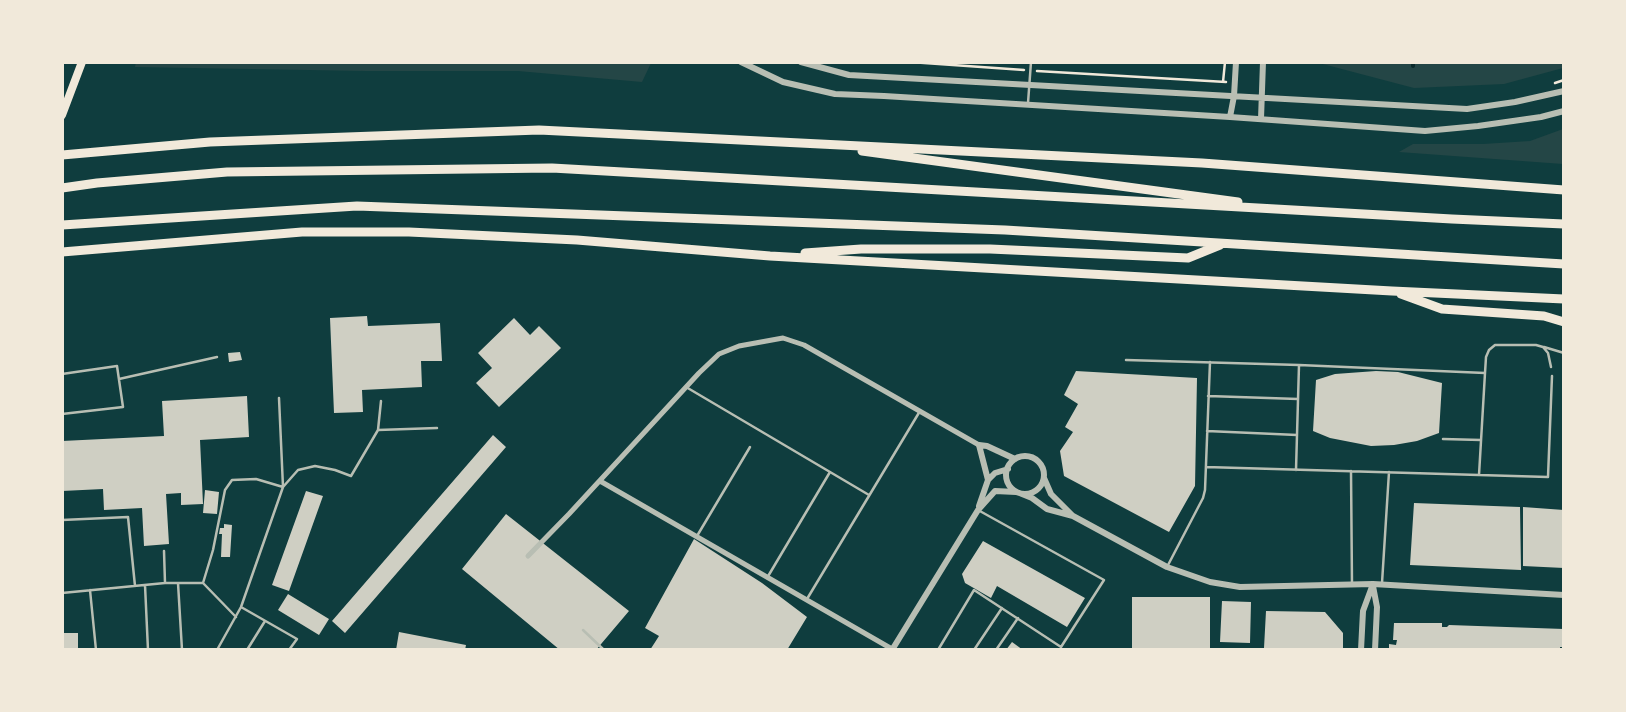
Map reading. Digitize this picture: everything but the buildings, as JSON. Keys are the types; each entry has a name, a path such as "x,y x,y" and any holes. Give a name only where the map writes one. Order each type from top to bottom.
{"highway":[{"path":"62,155 210,142 539,130 1202,163 1564,189"},
{"path":"801,143 1305,211"},
{"path":"62,188 97,183 227,172 552,168 1564,224"},
{"path":"62,225 357,206 995,230 1564,264"},
{"path":"62,252 302,232 409,232 577,240 770,256 1564,299"},
{"path":"770,256 861,249 990,249 1188,258 1224,244"},
{"path":"1392,291 1442,309 1544,316 1564,322"}],"main road":[{"path":"62,115 82,62"}],"street":[{"path":"741,62 783,82 834,94 1230,116 1425,130 1541,117 1564,111"},
{"path":"801,62 849,75 1467,109 1515,102 1564,91"},
{"path":"1230,116 1234,96 1236,62"},
{"path":"1261,119 1263,62"},
{"path":"528,556 686,387 720,354 739,346 783,338 804,345 979,445 987,446 1015,459"},
{"path":"979,445 988,480"},
{"path":"1073,516 1051,494 1044,478 1042,466 1034,458 1022,456 1015,459 1008,468 1006,475 1011,487 1019,493 1032,498 1046,509 1073,516 1168,567 1210,582 1240,587 1373,584 1564,595"},
{"path":"978,510 988,480 995,473 1008,468"},
{"path":"600,481 893,649 978,510 995,491 1028,494 1034,492 1044,478"},
{"path":"1361,650 1363,611 1373,584"},
{"path":"1373,584 1377,607 1376,650"}],"lane":[{"path":"1028,104 1031,62"},
{"path":"1478,475 1486,357 1489,350 1495,344 1536,345 1564,353"},
{"path":"1543,346 1548,353 1551,366"},
{"path":"119,379 216,357"},
{"path":"1126,360 1485,373"},
{"path":"1168,567 1203,498 1205,490 1210,362"},
{"path":"1296,470 1299,365"},
{"path":"62,374 117,366 123,407 62,414"},
{"path":"1206,467 1548,477 1552,376"},
{"path":"686,387 869,495"},
{"path":"1208,396 1298,400"},
{"path":"217,650 241,607 283,487 279,398"},
{"path":"283,487 298,470 315,466 351,476 378,430 380,401"},
{"path":"806,600 920,411"},
{"path":"378,430 436,428"},
{"path":"1207,431 1297,435"},
{"path":"1443,439 1481,440"},
{"path":"696,537 750,448"},
{"path":"1351,471 1352,585"},
{"path":"767,578 830,472"},
{"path":"1382,585 1389,472"},
{"path":"203,583 213,550 225,490 232,480 256,479 283,487"},
{"path":"938,650 974,590 1061,646 1104,580 978,510"},
{"path":"62,520 128,517 135,586"},
{"path":"164,551 165,583"},
{"path":"62,593 165,583 203,583 236,617"},
{"path":"178,583 182,650"},
{"path":"145,585 148,650"},
{"path":"90,590 96,650"},
{"path":"241,607 297,640 289,650"},
{"path":"974,650 1002,608"},
{"path":"996,650 1018,618"},
{"path":"247,650 265,621"},
{"path":"583,630 604,650"}],"path":[{"path":"1223,82 1226,62"}],"shaded area":[{"path":"136,62 651,63 642,82 518,71 365,71 135,67"},
{"path":"1563,62 1563,68 1504,84 1414,88 1319,63"},
{"path":"1563,129 1563,164 1399,152 1413,144 1483,144 1530,141"}]}
